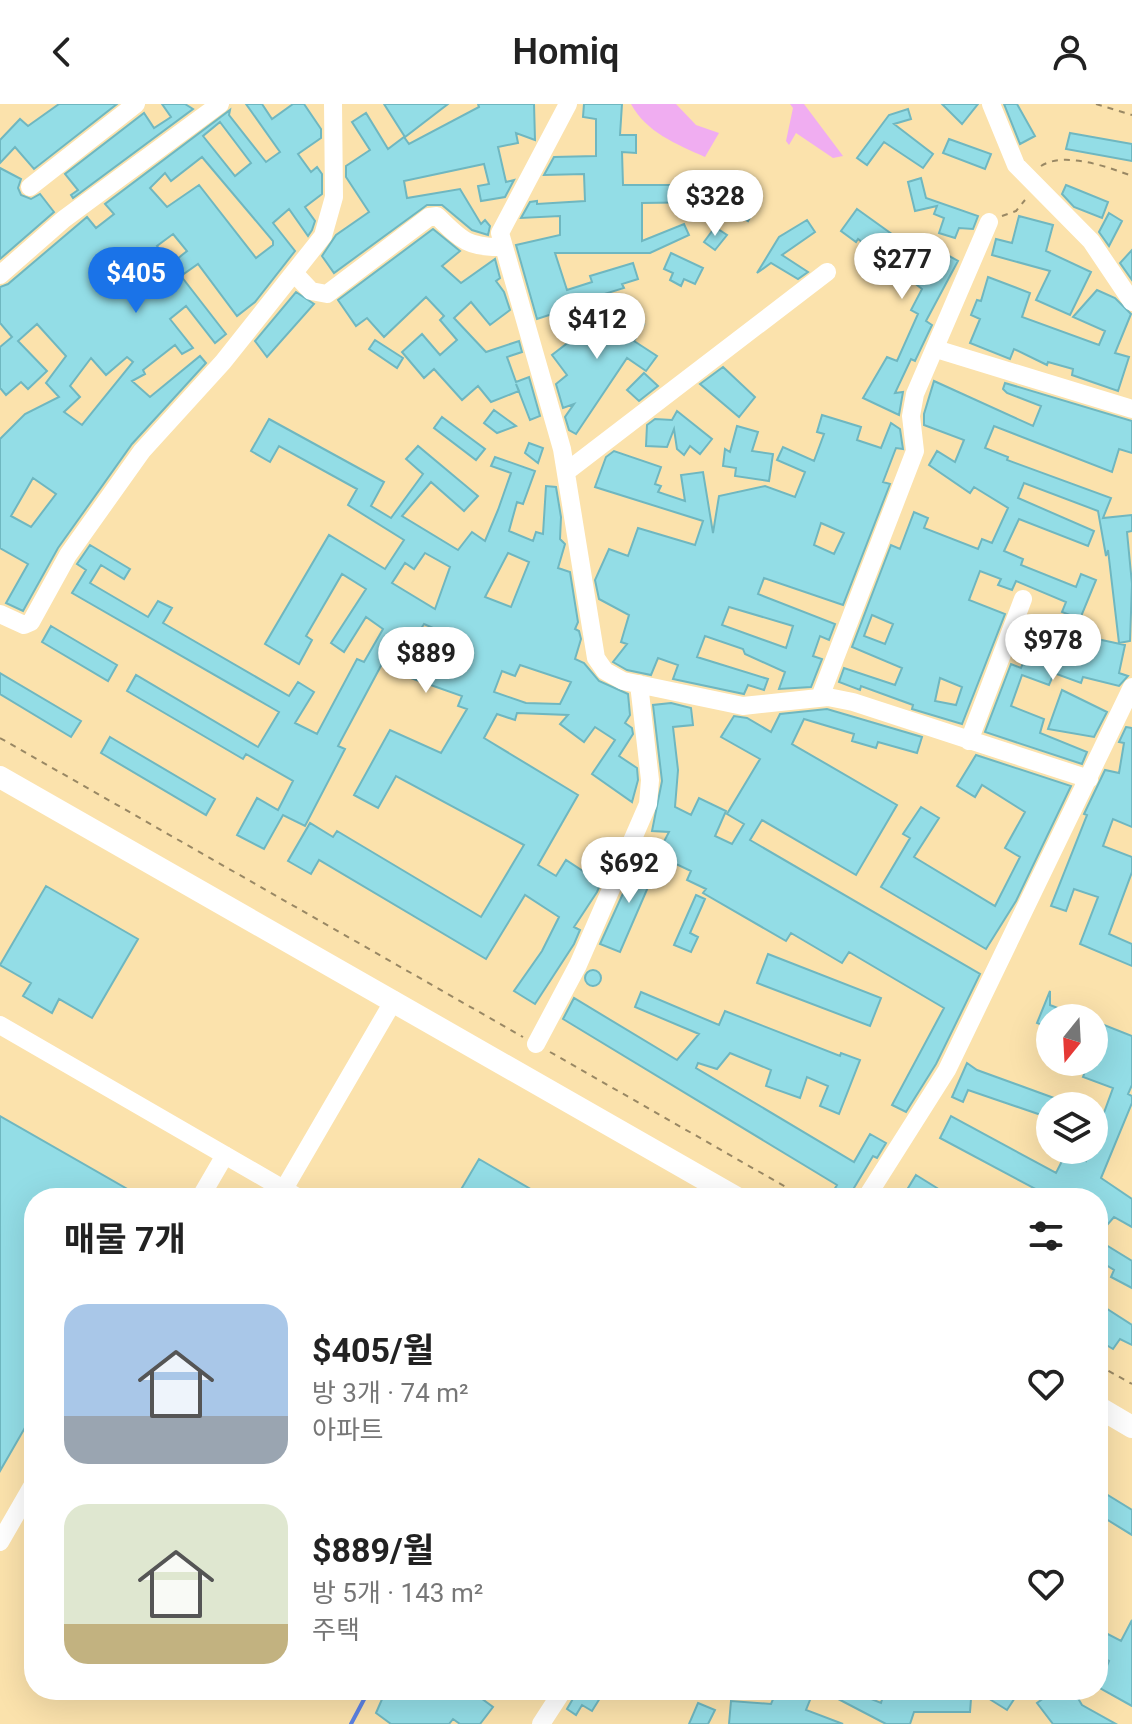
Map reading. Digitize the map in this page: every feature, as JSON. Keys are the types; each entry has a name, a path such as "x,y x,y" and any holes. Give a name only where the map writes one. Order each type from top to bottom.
{"main road":[{"path":"0,777 720,1188"},
{"path":"1108,1413 1132,1427"}],"street":[{"path":"30,187 136,104"},
{"path":"0,275 64,219 220,104"},
{"path":"0,614 24,625 31,622 68,555 142,451 295,274 323,236 331,216 335,141 333,104"},
{"path":"568,104 503,223 503,247 534,343 566,472 596,658 605,671 623,681 743,706 828,697 853,702 1089,779"},
{"path":"991,104 1016,165 1091,241 1132,302"},
{"path":"295,274 311,291 327,294 429,217 437,216 459,238 477,248 503,247"},
{"path":"828,697 822,692 915,451 911,416 915,394 989,222"},
{"path":"566,472 827,272"},
{"path":"936,349 1132,409"},
{"path":"969,741 1023,599"},
{"path":"536,1044 578,965 648,804 650,780 639,684"},
{"path":"872,1188 947,1070 1062,826 1089,779 1132,687"},
{"path":"295,1188 394,1000"},
{"path":"0,1025 282,1188"},
{"path":"206,1188 225,1155"},
{"path":"0,1542 24,1500"},
{"path":"541,1724 557,1700"}],"path":[{"path":"1096,104 1132,115"},
{"path":"989,222 1016,211 1025,199 1030,182 1042,165 1052,159 1112,168 1132,176"},
{"path":"0,738 788,1188"},
{"path":"1108,1371 1132,1384"}],"shaded area":[{"path":"631,104 676,104 696,125 719,133 705,157 653,130"},
{"path":"790,104 804,104 843,156 833,158 796,133 789,145 786,141 793,108"}],"building":[{"path":"59,104 117,104 34,169 15,147 0,163 0,140 20,119 28,126"},
{"path":"162,104 185,104 193,109 73,198 71,195 78,190 65,174 144,113 154,128 171,117"},
{"path":"246,104 262,104 272,119 293,104 304,104 321,129 321,138 298,154 311,172 317,167 322,174 322,194 305,207 315,221 312,230 308,236 289,209 273,223 295,251 255,302 237,316 198,264 181,276 226,334 215,343 186,306 170,319 193,348 182,354 175,345 143,370 145,374 132,381 150,397 200,356 206,363 132,444 58,548 23,611 6,603 28,564 0,548 0,439 25,414 59,397 46,383 66,356 37,324 18,341 47,371 28,389 21,382 6,395 0,388 0,347 12,337 0,323 0,287 8,284 87,217 96,228 114,214 105,204 230,110 229,115 266,162 280,152","holes":["220,122 251,163 235,176 203,136","202,157 273,241 273,245 256,258 199,185 167,207 150,188 165,173 171,181","173,234 187,251 171,264 157,246","127,357 133,362 82,425 64,412 80,397 70,386 91,358 106,375","33,478 56,494 31,527 11,516"]},
{"path":"384,104 448,104 405,137"},
{"path":"478,104 534,104 535,140 516,133 518,143 498,147 506,182 514,180 505,197 481,201 478,186 489,184 484,164 404,181 407,198 460,189 481,224 485,220 490,226 488,235 472,230 442,205 427,205 334,273 322,256 336,235 369,212 346,177 346,166 370,150 352,122 366,113 388,149 404,137 409,144 479,107"},
{"path":"584,104 622,104 620,135 636,135 636,153 622,152 623,185 710,185 711,202 642,203 642,241 684,224 689,235 650,253 555,253 567,290 592,282 590,276 633,263 638,279 622,284 624,288 585,300 589,302 537,319 516,245 560,235 560,216 521,218 530,202 585,201 584,174 544,175 554,157 596,156 596,119 583,117"},
{"path":"942,104 978,104 962,124"},
{"path":"1004,104 1017,104 1035,136 1020,144"},
{"path":"908,109 911,119 894,124 933,154 923,168 884,142 867,165 857,158 889,115"},
{"path":"1070,133 1132,144 1132,161 1066,149"},
{"path":"949,139 991,154 985,169 943,153"},
{"path":"0,168 21,179 18,188 21,195 31,199 40,194 54,212 0,259"},
{"path":"921,178 926,198 978,216 973,229 959,228 955,238 939,233 944,218 934,214 937,206 915,211 908,182"},
{"path":"1066,185 1108,202 1102,218 1074,207 1062,194"},
{"path":"746,195 759,201 748,221 736,214"},
{"path":"857,209 935,265 942,252 958,261 926,321 932,325 915,361 911,359 895,393 903,392 899,415 863,398 887,357 897,361 918,314 911,310 922,289 858,239 856,242 841,231"},
{"path":"1109,213 1122,221 1109,246 1099,232"},
{"path":"1019,216 1053,225 1046,251 1091,272 1070,315 1036,300 1050,271 992,255 996,239 1012,243"},
{"path":"807,220 815,232 782,255 808,272 798,279 771,263 757,273 779,237"},
{"path":"715,227 727,235 715,250 704,242"},
{"path":"433,229 460,251 442,266 461,283 495,259 500,278 496,281 504,292 510,310 490,325 471,302 454,318 486,352 519,341 522,352 507,357 516,382 529,377 540,416 530,420 519,391 491,402 478,386 462,400 434,369 424,378 402,352 422,334 440,355 457,340 440,320 444,316 426,297 384,337 367,318 356,326 338,300"},
{"path":"1132,250 1132,280 1120,263"},
{"path":"671,253 703,268 695,284 684,279 681,286 670,280 673,273 664,269"},
{"path":"988,277 1030,293 1022,317 1099,345 1105,331 1073,317 1097,290 1115,298 1131,314 1115,353 1129,357 1118,391 1072,375 1073,369 1048,362 1047,365 1014,349 1010,359 970,343 980,319 971,315 977,300 981,301"},
{"path":"296,292 314,304 267,357 255,341"},
{"path":"597,308 614,320 619,310 644,324 634,341 657,356 646,371 627,358 576,434 569,430 565,417 574,404 563,408 556,384 567,375 552,355 570,341 566,336"},
{"path":"375,340 403,358 397,368 369,349"},
{"path":"723,367 755,397 739,417 700,384"},
{"path":"644,373 658,386 639,401 627,390"},
{"path":"934,381 1033,426 1041,406 1007,393 1003,389 1005,383 1132,421 1132,453 1119,449 1112,472 994,426 985,448 1008,457 1007,460 1111,498 1103,518 1132,515 1132,531 1127,532 1132,584 1130,641 1119,643 1108,550 1106,556 1098,511 1024,483 1018,498 1094,531 1088,546 1019,519 1004,551 1023,559 1021,565 1076,587 1081,574 1096,580 1080,619 1062,612 1066,602 1016,581 1012,590 998,585 1001,579 980,571 969,600 1005,614 962,724 912,709 913,705 861,686 860,690 839,682 844,668 895,685 902,668 852,647 891,545 900,549 914,512 928,518 924,528 978,549 982,539 992,543 1008,508 974,487 970,493 929,465 937,451 955,462 964,440 924,425 924,414","holes":["872,615 893,624 885,644 864,636","940,678 962,687 956,705 935,701"]},
{"path":"494,410 516,426 497,433 484,423"},
{"path":"677,411 712,439 700,454 690,446 684,455 677,449 674,429 667,447 646,446 647,425 655,419 672,420"},
{"path":"822,415 861,427 857,440 881,448 891,423 900,429 903,449 896,448 883,482 890,484 843,605 764,578 758,594 835,624 829,640 820,636 813,656 822,659 811,687 779,689 785,672 745,654 743,649 705,636 697,657 768,679 764,690 748,685 744,694 673,679 678,665 658,658 651,675 627,670 613,662 627,644 621,642 629,615 599,599 595,580 609,549 628,556 638,528 695,545 703,521 595,487 606,457 614,451 661,467 655,484 661,486 658,492 685,501 681,475 703,472 713,533 719,496 765,486 795,497 805,472 777,460 783,447 814,461 824,434 817,432","holes":["821,523 844,533 834,554 814,545","729,607 793,626 786,648 722,625"]},
{"path":"442,417 485,449 476,460 434,428"},
{"path":"269,419 384,482 371,506 391,518 423,474 406,459 418,446 478,496 464,511 431,482 402,516 458,550 472,532 485,541 498,510 511,473 491,466 495,457 535,471 523,504 517,502 509,531 533,541 536,532 543,534 546,486 556,487 561,517 560,539 565,544 558,568 570,572 578,622 575,629 579,631 581,639 575,659 584,663 599,681 628,694 630,715 625,723 632,728 633,734 619,756 637,768 638,780 632,802 592,774 615,740 595,727 584,742 560,724 568,715 517,713 515,720 497,714 484,738 578,795 538,865 556,876 566,860 592,877 602,860 609,864 597,892 574,927 580,930 574,944 535,1004 514,991 542,951 559,917 525,895 486,959 319,860 311,874 288,861 310,823 333,837 337,831 481,917 524,845 396,776 378,808 354,795 390,730 441,753 467,709 458,706 462,696 408,677 383,662 338,746 345,749 305,826 283,815 264,849 237,835 257,798 278,810 293,781 246,754 243,759 127,691 136,675 258,747 279,712 72,593 86,570 77,564 90,545 130,569 124,579 101,565 90,583 148,617 158,601 172,608 163,623 289,696 298,682 314,692 295,723 317,734 357,659 364,662 383,629 366,617 344,652 331,643 366,589 342,574 306,636 312,640 299,664 265,644 329,535 385,569 404,540 348,505 357,489 279,446 270,462 251,451","holes":["425,553 450,567 435,609 392,583 405,563 414,569","508,553 529,562 511,607 485,597","424,624 451,636 445,655 412,643","520,665 571,682 560,704 526,703 494,692 502,671 515,676"]},
{"path":"737,426 758,432 752,451 773,454 769,481 735,476 736,468 723,466 725,449 730,452"},
{"path":"529,443 543,448 538,463 525,453"},
{"path":"1029,618 1074,634 1125,645 1119,673 1128,676 1119,686 1083,677 1081,683 1054,673 1049,685 1022,675 1011,706 1044,719 1040,733 1087,752 1082,764 985,732 1011,664 1021,668 1032,640 1021,637"},
{"path":"51,626 117,665 108,681 42,642"},
{"path":"0,673 81,721 71,737 0,694"},
{"path":"1062,690 1107,712 1094,737 1048,729"},
{"path":"671,703 691,708 693,725 673,727 678,770 675,807 691,815 699,798 726,811 715,836 732,844 744,824 727,814 760,759 721,737 734,716 747,718 771,732 780,714 827,709 922,737 917,753 878,742 876,748 852,741 854,734 804,719 792,744 897,805 856,875 762,820 750,840 980,974 936,1064 906,1112 892,1105 944,1008 849,952 842,963 791,933 786,941 703,893 706,889 687,880 691,871 657,855 669,832 652,831 662,781 653,705"},
{"path":"1126,727 1132,728 1132,827 1113,819 1103,846 1132,857 1132,872 1109,934 1132,944 1132,966 1080,944 1098,897 1074,889 1066,911 1051,906 1087,815 1084,814 1105,770 1119,773 1124,743 1119,742"},
{"path":"110,737 215,799 206,815 101,753"},
{"path":"976,755 1071,786 1016,901 986,949 881,887 910,838 903,834 921,807 939,818 914,857 995,906 1020,857 1005,848 1025,812 982,785 975,797 957,786"},
{"path":"640,856 658,864 620,952 600,944"},
{"path":"46,886 138,939 92,1018 59,999 52,1013 23,996 31,983 0,965"},
{"path":"696,895 705,899 690,933 698,937 691,952 674,945"},
{"path":"768,954 881,998 870,1026 757,983"},
{"path":"593,970 599,972 599,984 593,986 587,984 585,978 587,972"},
{"path":"641,992 719,1025 725,1011 840,1056 841,1053 860,1060 839,1114 820,1106 828,1086 807,1077 800,1098 766,1086 771,1070 730,1053 717,1069 698,1063 696,1068 854,1162 870,1134 886,1143 877,1158 873,1156 854,1188 835,1188 837,1185 563,1019 574,998 677,1060 699,1034 635,1007"},
{"path":"1108,1027 1132,1036 1132,1085 1128,1094 1132,1096 1132,1103 1108,1161 1108,1102 1113,1088 1083,1077 1108,1076"},
{"path":"967,1063 977,1070 1038,1092 1036,1113 968,1090 963,1102 952,1097"},
{"path":"0,1116 126,1188 24,1188 24,1429 0,1471"},
{"path":"951,1116 1056,1173 1060,1164 1107,1164 1101,1178 1132,1199 1132,1227 1114,1217 1108,1224 1108,1188 1034,1188 940,1138"},
{"path":"479,1159 529,1188 462,1188"},
{"path":"916,1175 937,1188 908,1188"},
{"path":"1108,1246 1132,1261 1132,1288 1111,1277 1114,1270 1108,1266"},
{"path":"1108,1309 1132,1325 1132,1345 1120,1339 1113,1349 1108,1346"},
{"path":"1108,1495 1132,1510 1132,1535 1108,1520"},
{"path":"1132,1620 1132,1706 1108,1693 1108,1634 1121,1641"},
{"path":"382,1700 484,1700 493,1707 480,1724 460,1724 453,1719 449,1724 391,1724 376,1713"},
{"path":"572,1700 599,1700 592,1711 582,1705 576,1715 567,1709"},
{"path":"773,1700 810,1700 806,1710 843,1724 729,1724 731,1701 771,1704"},
{"path":"840,1700 874,1700 881,1703 882,1700 971,1700 970,1712 914,1712 910,1724 886,1724"},
{"path":"991,1700 1014,1700 1007,1710"},
{"path":"1041,1700 1079,1700 1082,1705 1116,1724 1053,1724 1037,1703"},
{"path":"698,1703 715,1710 708,1724 689,1724"}],"waterway":[{"path":"351,1724 364,1700"}]}
